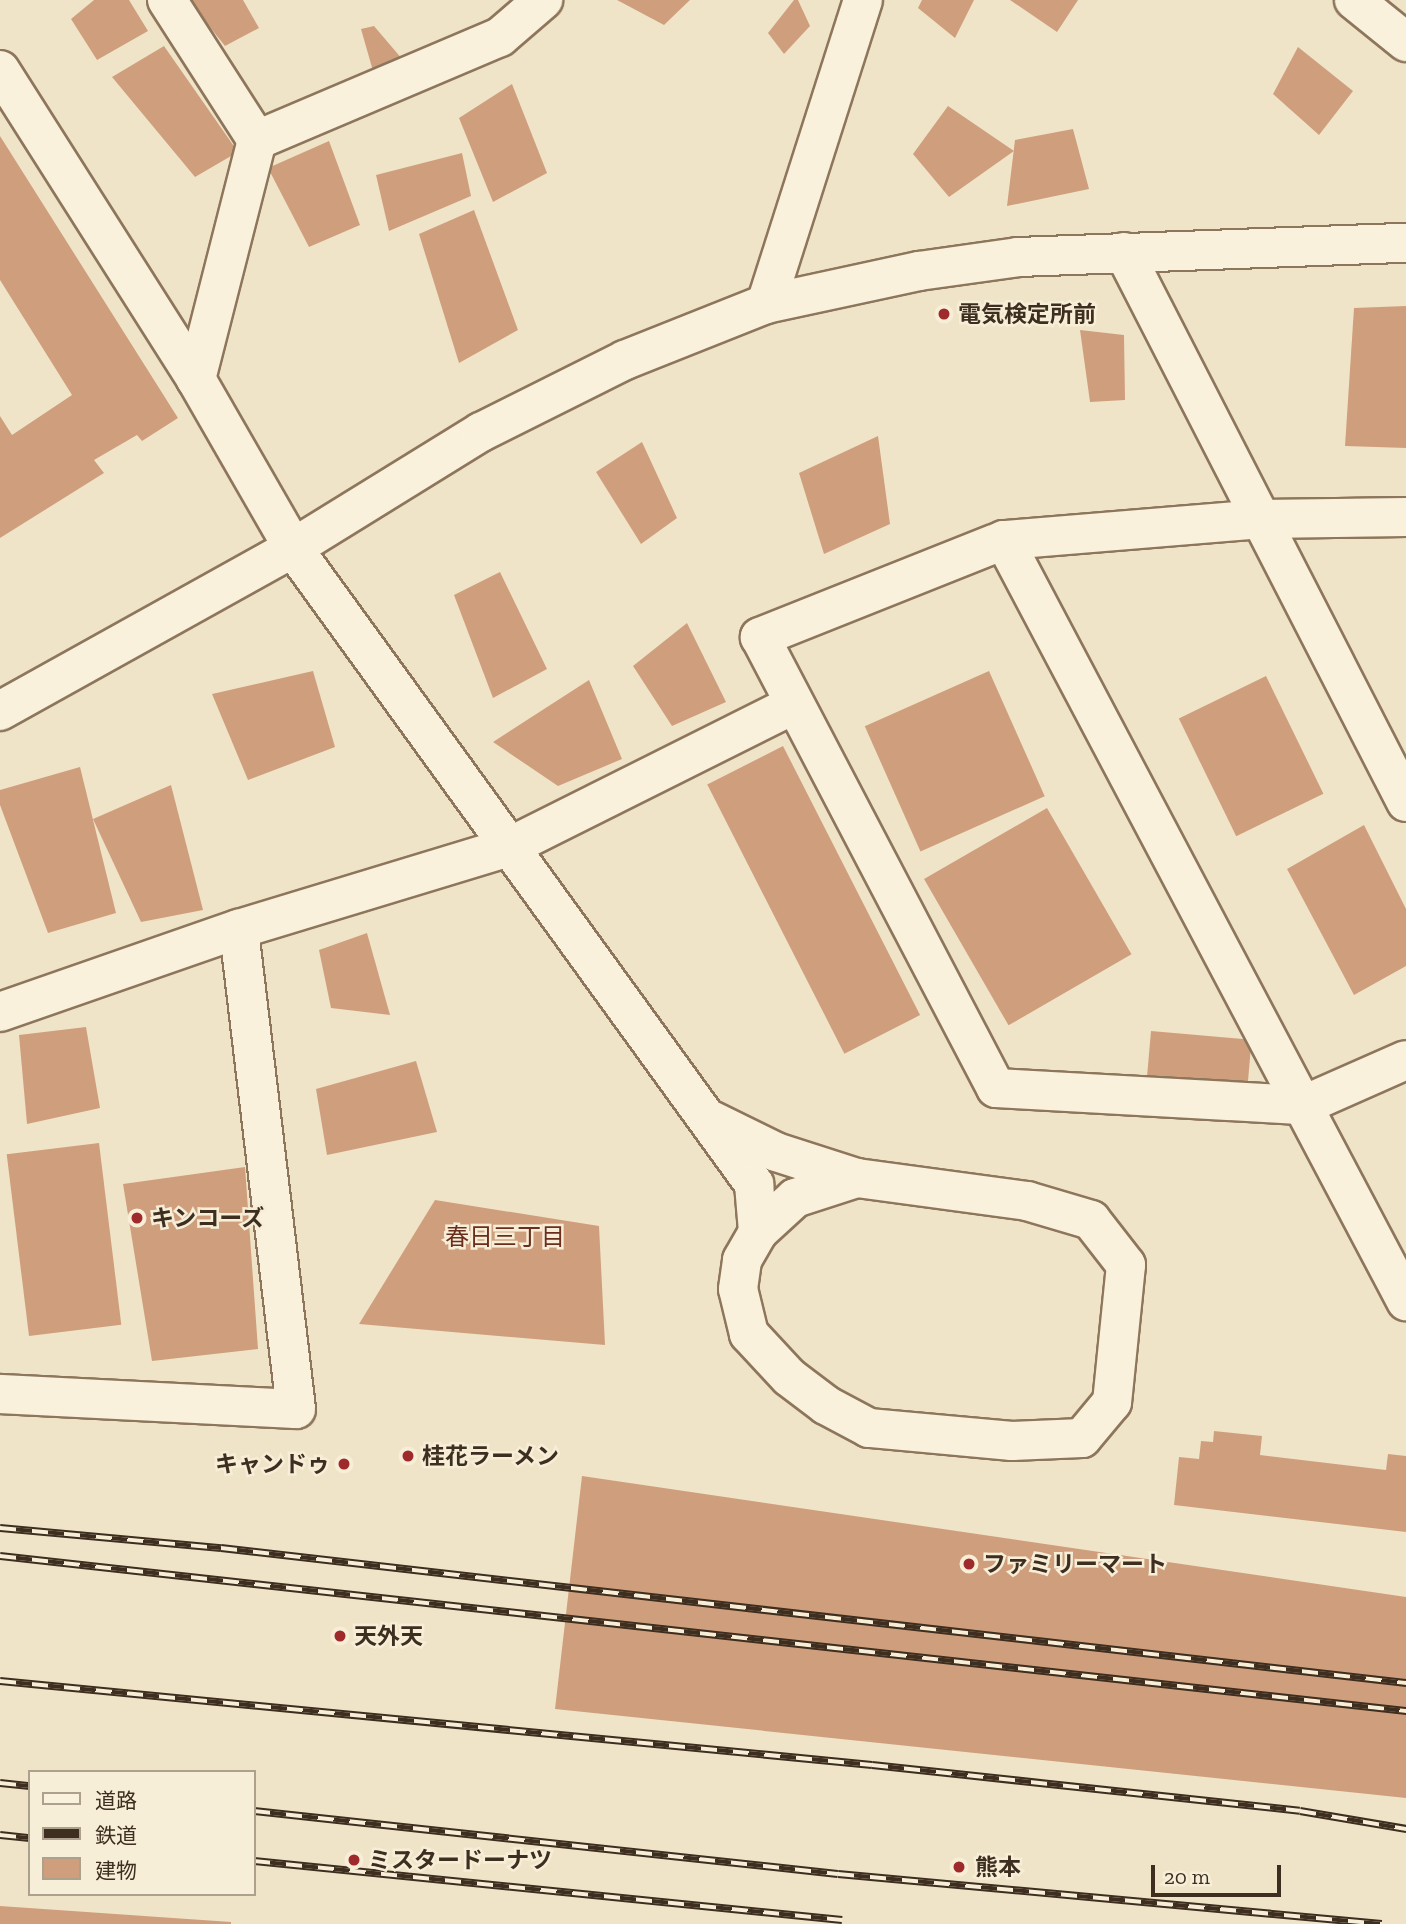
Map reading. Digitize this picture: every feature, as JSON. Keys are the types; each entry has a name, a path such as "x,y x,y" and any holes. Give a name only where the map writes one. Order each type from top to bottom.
{"street":[{"path":"167,0 257,140 195,379"},
{"path":"257,140 500,37 544,0"},
{"path":"766,304 863,0"},
{"path":"1354,0 1406,43"},
{"path":"0,71 195,379 293,548 754,1184 758,1232"},
{"path":"0,711 293,548 481,432 625,360 766,304 919,271 1018,257 1406,243"},
{"path":"1124,252 1406,802"},
{"path":"1406,517 1262,519 1004,540 760,637 996,1088 1304,1105 1406,1060"},
{"path":"1004,540 1406,1301"},
{"path":"0,1012 239,929 509,847 794,704"},
{"path":"0,1394 296,1409 239,929"},
{"path":"705,1118 776,1152 857,1178 1027,1201 1091,1220 1126,1265 1112,1402 1082,1438 1012,1441 869,1428 826,1405 789,1377 749,1334 738,1290 742,1260 758,1232 795,1198 857,1178"}],"building":[{"path":"94,0 129,0 148,31 97,60 71,19"},
{"path":"188,0 243,0 259,28 225,46"},
{"path":"617,0 690,0 664,25"},
{"path":"794,0 798,0 810,26 784,54 768,33"},
{"path":"922,0 974,0 955,38 918,8"},
{"path":"1010,0 1078,0 1057,32"},
{"path":"374,26 403,60 375,78 361,29"},
{"path":"164,46 238,152 195,177 112,77"},
{"path":"1298,47 1353,91 1319,135 1273,94"},
{"path":"512,84 547,173 493,202 459,118"},
{"path":"948,106 1014,151 949,197 913,154"},
{"path":"1073,129 1089,189 1007,206 1015,140"},
{"path":"0,136 178,418 142,441 137,435 94,460 104,473 0,538 0,416 12,435 72,395 0,280"},
{"path":"329,141 360,225 309,247 268,168"},
{"path":"462,153 471,196 389,231 376,175"},
{"path":"474,210 518,330 459,363 419,234"},
{"path":"1406,306 1406,448 1345,446 1354,308"},
{"path":"1080,330 1124,335 1125,400 1090,402"},
{"path":"878,436 890,524 824,554 799,473"},
{"path":"642,442 677,518 641,544 596,472"},
{"path":"500,572 547,669 493,698 454,595"},
{"path":"687,623 726,702 672,726 633,666"},
{"path":"313,671 335,747 248,780 212,694"},
{"path":"989,671 1045,796 920,851 865,726"},
{"path":"1266,676 1323,794 1236,836 1179,719"},
{"path":"589,680 622,759 558,786 493,742"},
{"path":"783,746 920,1015 844,1054 707,785"},
{"path":"80,767 116,913 48,933 0,805 0,790"},
{"path":"171,785 203,910 141,922 93,819"},
{"path":"1047,808 1132,954 1009,1025 924,879"},
{"path":"1364,825 1406,909 1406,966 1354,995 1287,869"},
{"path":"367,933 390,1015 331,1008 319,950"},
{"path":"86,1027 100,1108 27,1124 19,1035"},
{"path":"1151,1031 1252,1040 1247,1090 1147,1081"},
{"path":"416,1061 437,1132 327,1155 316,1089"},
{"path":"99,1143 121,1325 29,1336 7,1154"},
{"path":"245,1167 258,1349 152,1361 123,1184"},
{"path":"435,1200 599,1226 605,1345 359,1324"},
{"path":"1214,1431 1262,1436 1260,1455 1386,1470 1388,1454 1406,1456 1406,1532 1174,1505 1179,1457 1199,1459 1201,1441 1213,1442"},
{"path":"582,1476 1406,1597 1406,1798 555,1709"},
{"path":"0,1906 231,1922 231,1924 0,1924"}],"railway":[{"path":"0,1528 221,1548 1406,1683"},
{"path":"0,1556 1406,1711"},
{"path":"0,1681 872,1765 1300,1811 1406,1829"},
{"path":"0,1783 28,1786"},
{"path":"256,1811 838,1874 1382,1924"},
{"path":"0,1835 28,1838"},
{"path":"256,1861 842,1920"}],"place":[{"name":"電気検定所前","path":"944,314"},
{"name":"キンコーズ","path":"137,1218"},
{"name":"桂花ラーメン","path":"408,1456"},
{"name":"キャンドゥ","path":"344,1464"},
{"name":"ファミリーマート","path":"969,1564"},
{"name":"天外天","path":"340,1636"},
{"name":"ミスタードーナツ","path":"354,1860"},
{"name":"熊本","path":"959,1867"}],"district":[{"name":"春日三丁目","path":"505,1237"}]}
